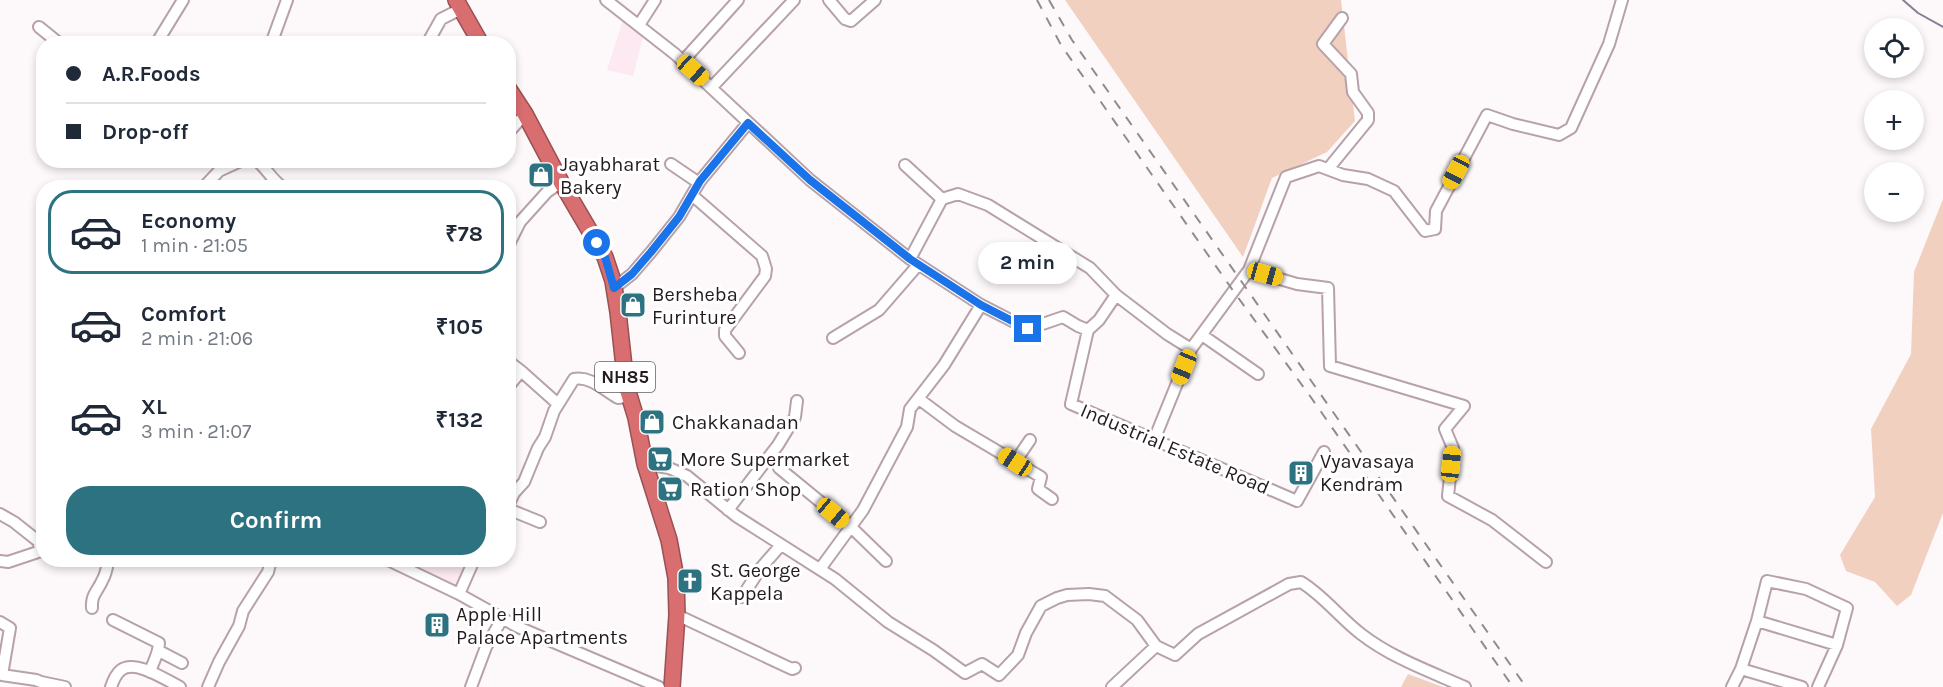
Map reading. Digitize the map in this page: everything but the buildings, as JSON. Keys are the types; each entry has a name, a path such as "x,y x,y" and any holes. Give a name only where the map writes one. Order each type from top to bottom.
{"highway":[{"path":"458,5 476,36"},
{"name":"NH85","path":"516,100 605,257 614,288 624,373 645,464 669,540 676,578 677,615 672,687"}],"street":[{"path":"161,36 183,0"},
{"path":"277,36 287,0"},
{"path":"606,0 683,61 810,180 919,265 981,305 1028,329 1063,317 1088,330 1116,295"},
{"path":"639,25 655,0"},
{"path":"683,61 738,0"},
{"path":"712,87 794,0"},
{"path":"829,0 845,19 851,21 875,0"},
{"path":"1154,440 1191,349 1249,270 1286,177 1319,166 1343,175 1368,179 1394,191 1425,231 1435,229 1436,211 1487,115 1559,135 1571,128 1610,44 1622,0"},
{"path":"431,36 441,19 458,5"},
{"path":"1328,169 1368,120 1368,112 1353,93 1351,74 1323,44 1342,18"},
{"path":"39,27 50,36"},
{"path":"516,124 525,114"},
{"path":"614,288 632,274 651,252 679,217 699,183 748,123"},
{"path":"671,164 699,183"},
{"path":"905,165 942,199"},
{"path":"211,180 226,168"},
{"path":"264,168 273,180"},
{"path":"516,230 520,222 547,192 561,182"},
{"path":"942,199 958,194 988,205 1090,268 1116,295 1167,334 1191,349"},
{"path":"692,195 762,256 766,269 765,276 725,330 725,336 739,353"},
{"path":"833,338 879,310 919,265 942,199"},
{"path":"1249,270 1297,284 1328,288 1330,366 1464,406 1445,429 1453,448 1448,496 1492,520 1546,562"},
{"path":"820,569 877,487 907,427 910,409 944,365 981,305"},
{"name":"Industrial Estate Road","path":"1088,330 1071,404 1297,501 1324,452"},
{"path":"1202,335 1258,374"},
{"path":"516,367 558,404"},
{"path":"516,377 521,370"},
{"path":"516,491 524,482 538,448 545,438 554,411 574,379 595,382 618,398 629,396"},
{"path":"919,399 956,426 1041,477 1038,489 1052,499"},
{"path":"728,510 778,445 795,417 797,400"},
{"path":"1015,462 1030,440"},
{"path":"645,464 669,468 687,476 728,510 835,579 888,622 965,673 982,664 999,675 1018,655 1026,633 1041,606 1057,598 1089,594 1105,596 1137,620 1156,646 1175,655 1198,634 1289,584 1301,582 1317,592 1360,633 1389,654 1465,687"},
{"path":"779,468 851,527 886,561"},
{"path":"516,512 540,522"},
{"path":"0,514 36,539"},
{"path":"742,597 760,569 781,545"},
{"path":"0,561 8,562 36,552"},
{"path":"92,608 91,601 94,591 102,582 107,567"},
{"path":"208,687 221,657 239,626 243,611 269,567"},
{"path":"403,567 459,594 518,627 659,687"},
{"path":"459,594 471,567"},
{"path":"1732,687 1741,669 1757,621 1767,581 1806,589 1848,608 1837,645 1818,687"},
{"path":"677,615 792,669 795,668"},
{"path":"471,687 486,647 502,619"},
{"path":"113,620 159,643 159,651 150,672"},
{"path":"1757,621 1837,645"},
{"path":"0,622 10,628 1,675 65,687"},
{"path":"1112,687 1156,646"},
{"path":"159,651 182,663"},
{"path":"111,687 118,673 123,668 131,666 150,672 180,687"},
{"path":"1741,669 1802,687"}],"shaded area":[{"path":"1065,0 1341,0 1355,121 1327,152 1272,178 1243,257"},
{"path":"624,17 644,33 633,76 607,70"},
{"path":"1943,199 1943,513 1911,595 1897,606 1875,582 1846,571 1840,555 1875,497 1871,429 1911,354 1914,272"},
{"path":"412,567 469,567 458,591"},
{"path":"1408,674 1443,687 1401,687"}],"waterway":[{"path":"1903,0 1918,13 1943,27"}],"railway":[{"path":"1037,0 1061,45 1513,687"},
{"path":"1049,0 1072,40 1526,687"}],"place":[{"name":"Jayabharat Bakery","path":"541,175"},
{"name":"Bersheba Furinture","path":"633,305"},
{"name":"Chakkanadan","path":"652,422"},
{"name":"More Supermarket","path":"660,459"},
{"name":"Vyavasaya Kendram","path":"1301,473"},
{"name":"Ration Shop","path":"670,489"},
{"name":"St. George Kappela","path":"690,581"},
{"name":"Apple Hill Palace Apartments","path":"437,625"}],"route":[{"path":"597,243 605,257 614,288 632,274 651,252 679,217 700,181 748,123 810,180 927,272 981,305 1028,329"}]}
